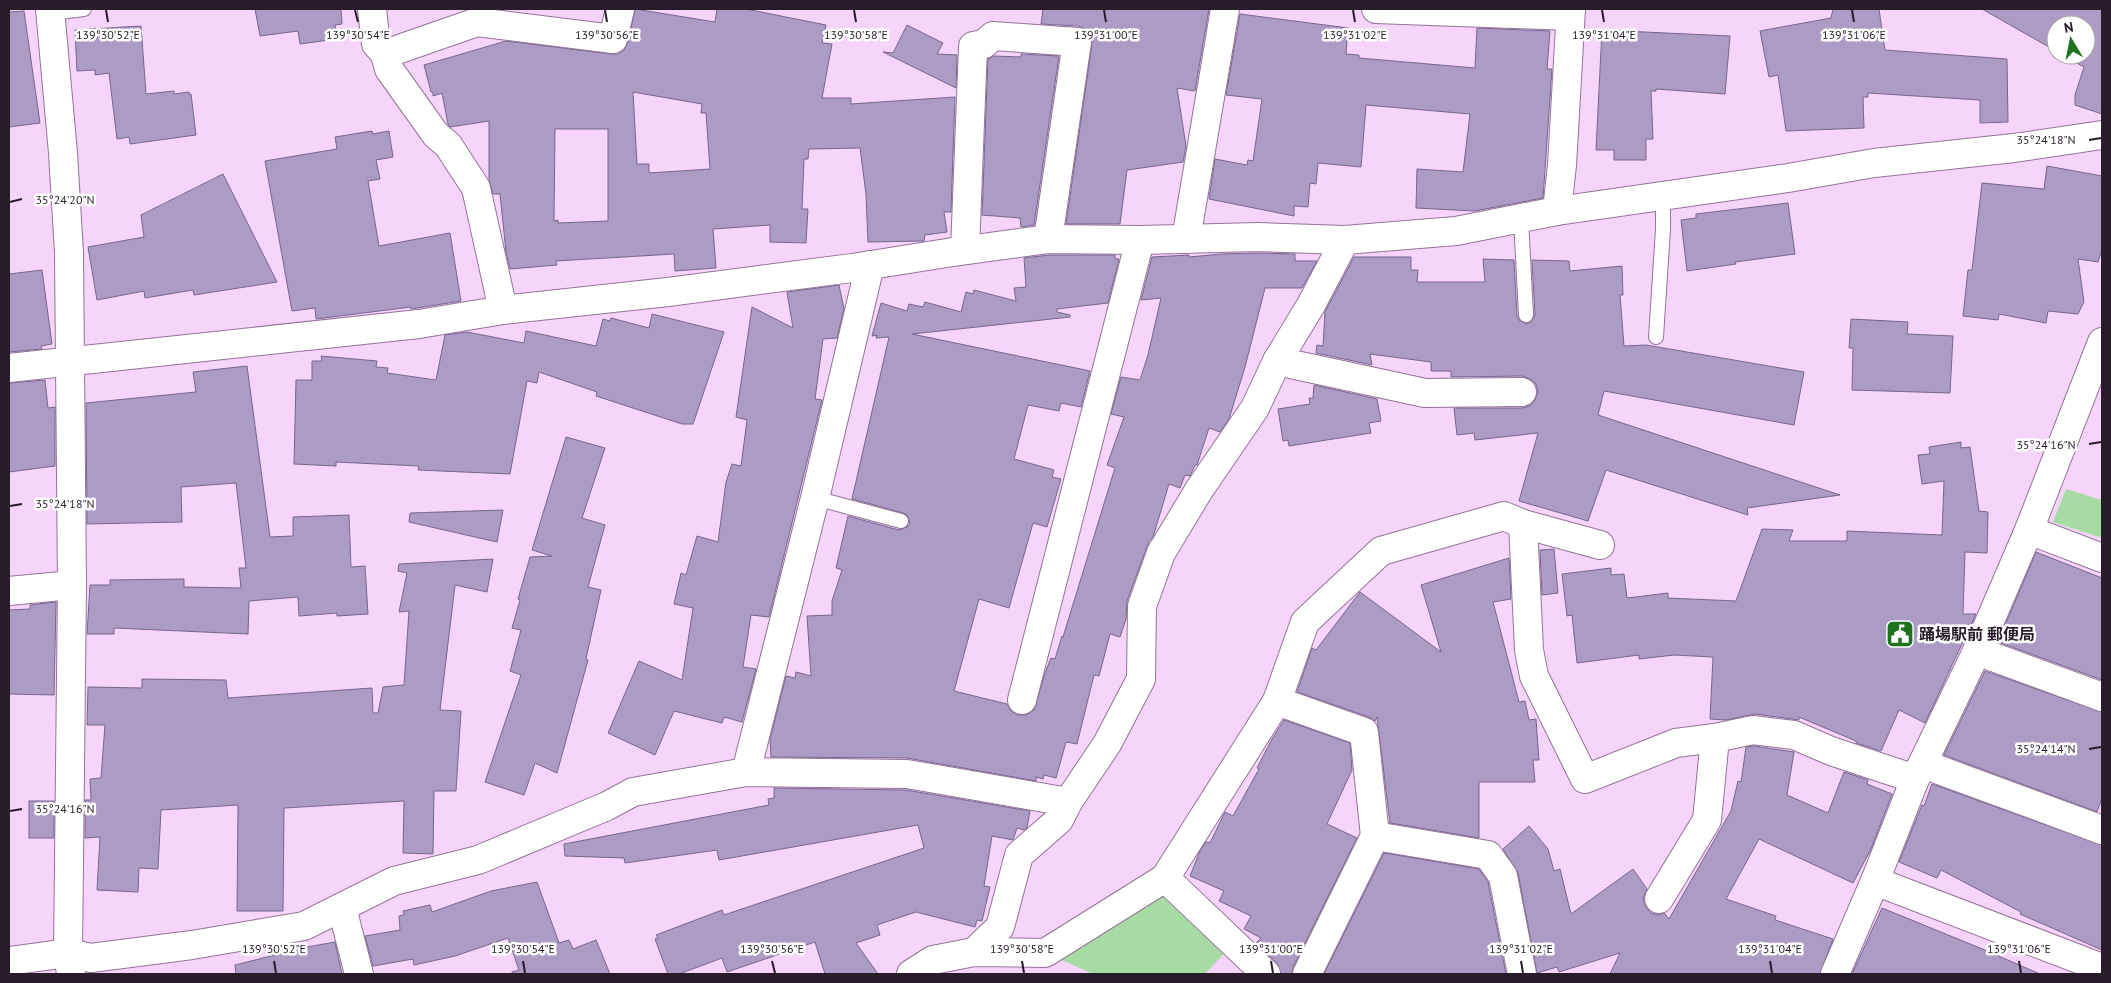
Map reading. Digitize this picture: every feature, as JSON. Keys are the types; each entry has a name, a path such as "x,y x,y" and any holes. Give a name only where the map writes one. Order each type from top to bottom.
{"street":[{"path":"372,9 376,44 385,54 389,69 436,135 448,145 476,188 503,310"},
{"path":"385,54 477,15 613,39 620,9"},
{"path":"1186,239 1224,9"},
{"path":"1376,9 1571,12 1562,165 1557,212"},
{"path":"51,11 69,253 72,585 70,964"},
{"path":"965,250 973,46 984,44 994,36 1077,42 1048,239"},
{"path":"9,368 419,324 503,310 668,292 1048,239 1140,240 1258,237 1345,240 1456,231 1557,212 1788,178 1874,163 2014,148 2102,135"},
{"path":"1022,700 1140,240"},
{"path":"974,952 1000,927 1019,855 1059,820 1068,802 1107,744 1141,678 1142,606 1161,553 1199,490 1255,408 1277,361 1311,305 1345,240"},
{"path":"746,772 870,265"},
{"path":"1835,974 1919,771 1977,651 2029,530 2102,342"},
{"path":"1277,361 1425,393 1522,392"},
{"path":"922,967 974,952 1045,953 1165,878 1277,700 1304,622 1381,551 1504,516 1524,524 1600,545"},
{"path":"1524,524 1529,650 1534,676 1585,780 1676,743 1716,738 1753,730 1794,736 1831,751 1919,771 2102,830"},
{"path":"2029,530 2102,558"},
{"path":"9,591 72,585"},
{"path":"1977,651 2102,697"},
{"path":"1277,700 1364,732 1375,836 1307,974"},
{"path":"1659,899 1707,820 1716,738"},
{"path":"9,961 70,964 91,958 192,945 304,926 394,882 478,860 607,806 633,792 746,772 907,774 1068,802"},
{"path":"1375,836 1488,855 1503,876 1522,974"},
{"path":"1165,878 1266,974"},
{"path":"1874,881 2102,968"},
{"path":"342,908 359,974"},
{"path":"922,967 956,974"}],"lane":[{"path":"51,11 84,9"},
{"path":"1656,337 1664,229 1663,195"},
{"path":"1521,218 1526,315"},
{"path":"814,498 901,521"}],"green space":[{"path":"2066,489 2102,500 2102,538 2053,522"},
{"path":"1164,892 1226,951 1205,974 1093,974 1057,958"}],"building":[{"path":"255,9 341,9 342,24 335,25 337,39 300,44 298,31 260,36"},
{"path":"635,9 715,22 717,9 746,9 826,25 822,43 832,44 822,98 851,98 851,104 955,97 951,212 944,212 947,232 925,235 924,241 868,242 866,194 860,148 809,149 808,159 804,159 802,209 808,209 806,243 770,242 770,225 713,229 716,268 675,271 674,254 556,261 557,265 510,269 506,252 500,194 493,194 489,180 489,121 450,127 442,93 433,96 424,65 506,41 611,54 618,54 624,50 628,43","holes":["633,92 702,104 701,113 706,113 710,169 649,173 649,164 637,164","555,129 608,129 608,221 558,223 558,220 554,221"]},
{"path":"1043,9 1209,9 1195,91 1177,88 1186,146 1183,162 1127,170 1120,224 1066,224 1092,44 1091,35 1086,29 1078,26 1041,24"},
{"path":"1833,9 1879,9 1885,50 2007,59 2008,122 1980,123 1980,100 1868,93 1868,97 1863,97 1864,128 1786,131 1778,75 1769,77 1760,31 1831,18"},
{"path":"1982,9 2102,9 2102,114 2075,105 2075,95 2084,67 2080,65 2096,65 2096,15 2046,15 2046,45"},
{"path":"24,11 40,123 9,127 9,12"},
{"path":"1240,14 1348,28 1346,54 1359,55 1359,58 1475,68 1477,28 1550,31 1547,69 1552,69 1543,198 1475,211 1416,208 1417,169 1463,172 1470,114 1366,105 1361,167 1318,163 1316,184 1310,183 1308,207 1294,206 1294,216 1209,199 1215,159 1247,165 1248,160 1253,161 1262,99 1226,95"},
{"path":"907,25 943,43 937,54 957,55 956,88 883,52 893,53"},
{"path":"141,26 146,94 174,91 174,94 189,92 191,94 196,135 130,144 129,137 117,139 109,73 95,75 95,70 77,71 75,30"},
{"path":"1602,30 1730,36 1725,94 1656,89 1656,91 1651,91 1653,139 1646,139 1646,160 1614,160 1614,150 1596,150"},
{"path":"1021,54 1059,56 1034,225 1021,227 1020,218 982,215 988,59 994,56 1021,57"},
{"path":"372,131 373,134 389,131 393,157 376,160 380,179 368,181 379,246 450,233 461,301 411,309 411,307 316,319 315,308 292,311 265,161 337,149 335,137"},
{"path":"2047,166 2102,176 2102,249 2098,262 2078,259 2084,302 2078,314 2048,311 2046,323 1999,314 1998,320 1963,316 1968,270 1972,270 1982,183 2044,189"},
{"path":"223,174 277,282 194,295 193,290 145,298 144,291 97,300 88,247 144,237 141,215"},
{"path":"1788,203 1795,254 1687,271 1681,220 1696,218 1696,214"},
{"path":"1258,253 1295,254 1295,261 1317,261 1302,288 1265,288 1245,367 1229,419 1220,432 1209,428 1197,465 1195,465 1190,476 1185,475 1180,488 1169,484 1153,537 1149,541 1127,601 1126,619 1120,637 1110,634 1099,676 1094,675 1077,744 1066,742 1056,778 1044,775 1043,779 1036,777 1036,781 907,758 771,757 770,739 786,676 795,678 796,672 811,676 807,616 832,615 832,601 842,570 836,568 848,516 899,530 907,527 910,523 907,515 903,513 852,499 889,337 876,338 877,335 872,336 881,303 907,311 909,304 923,307 925,302 961,312 966,292 973,294 974,290 1016,301 1014,288 1026,287 1024,258 1049,255 1115,255 1115,259 1119,259 1108,303 1057,309 1057,312 1070,315 1070,317 912,334 1090,371 1081,407 1061,403 1059,411 1028,405 1014,459 1054,470 1052,477 1061,479 1047,527 1033,523 1009,608 979,599 954,691 1007,704 1011,711 1018,715 1026,715 1034,710 1045,673 1051,658 1055,659 1063,637 1115,468 1107,465 1124,417 1111,414 1121,377 1140,380 1148,355 1161,298 1141,300 1152,257"},
{"path":"1354,257 1411,257 1411,270 1418,270 1417,282 1485,282 1483,259 1514,260 1517,316 1519,320 1526,324 1531,322 1535,315 1532,260 1569,261 1570,271 1622,266 1623,295 1620,295 1624,346 1646,345 1804,372 1794,425 1604,391 1598,415 1840,495 1747,508 1748,515 1606,470 1588,521 1519,501 1538,433 1475,440 1474,433 1457,435 1454,408 1522,408 1530,406 1538,392 1536,384 1530,379 1522,376 1451,377 1451,371 1431,371 1431,362 1370,354 1372,365 1316,353 1317,345 1323,346 1325,312"},
{"path":"42,270 52,344 41,346 42,349 9,352 9,274"},
{"path":"839,285 844,309 837,338 823,339 815,399 822,400 769,617 751,615 743,667 756,669 742,722 724,717 722,723 674,711 655,755 608,733 639,661 682,680 693,608 674,604 681,573 686,575 697,536 718,542 726,482 732,464 741,466 747,420 736,417 752,307 793,328 787,292"},
{"path":"652,314 724,332 693,424 682,424 596,396 597,392 539,372 537,383 527,381 510,474 418,470 419,466 336,462 336,466 294,464 296,380 312,380 312,361 322,361 321,356 377,361 376,367 388,368 387,373 436,380 445,335 467,332 524,343 526,331 596,346 603,319 610,321 611,318 649,328"},
{"path":"1851,319 1908,322 1907,334 1953,336 1950,393 1852,390 1853,348 1849,348"},
{"path":"247,366 270,537 293,536 293,517 349,515 351,567 365,566 368,614 337,616 337,613 299,616 298,597 249,601 248,634 114,628 114,634 87,634 90,585 110,585 110,580 184,579 184,587 241,588 239,568 246,568 236,483 181,487 182,522 87,524 86,403 196,392 193,372"},
{"path":"45,380 48,408 55,407 55,466 9,472 9,383"},
{"path":"1314,385 1377,399 1381,421 1369,423 1371,433 1289,446 1288,440 1283,441 1278,409 1310,404 1309,398 1313,398"},
{"path":"566,437 605,448 582,518 605,525 588,587 601,590 586,659 588,660 557,773 535,763 524,795 485,782 521,675 510,671 521,630 512,628 530,557 552,556 532,550"},
{"path":"1961,442 1961,448 1970,447 1979,511 1988,512 1987,553 1965,552 1963,614 1976,614 1925,723 1899,710 1881,751 1856,743 1856,741 1799,717 1799,720 1755,714 1726,720 1710,719 1713,657 1674,655 1639,659 1639,655 1577,663 1572,615 1567,616 1562,574 1611,568 1611,575 1624,574 1627,598 1668,593 1668,598 1736,601 1762,529 1793,530 1789,541 1847,541 1847,531 1942,535 1944,481 1922,484 1918,455 1930,454 1929,447"},
{"path":"503,510 497,542 409,522 410,513"},
{"path":"1554,549 1558,593 1542,595 1540,550"},
{"path":"2036,552 2102,578 2102,680 1998,642"},
{"path":"1509,558 1511,599 1493,602 1519,702 1525,701 1529,720 1536,719 1539,760 1533,760 1535,782 1479,782 1479,838 1390,823 1377,717 1375,721 1369,717 1297,692 1312,648 1316,650 1360,592 1441,652 1421,585"},
{"path":"493,559 487,592 455,585 440,710 461,711 456,791 434,791 433,854 403,853 404,801 284,808 283,911 237,911 238,805 161,810 158,869 139,868 138,892 97,890 100,837 85,838 85,800 91,800 90,779 101,778 105,725 87,725 88,687 142,688 142,679 226,680 228,698 372,688 373,713 378,713 383,687 404,685 409,611 399,612 407,573 398,571 399,564"},
{"path":"56,602 54,695 9,694 9,610 30,609 30,605"},
{"path":"1985,671 2102,712 2102,798 2097,812 1944,755"},
{"path":"1284,720 1350,743 1352,770 1327,824 1357,838 1293,967 1292,974 1281,974 1277,963 1256,943 1261,938 1244,929 1251,916 1219,901 1224,891 1190,876 1200,851 1206,842 1210,843 1225,812 1233,816 1259,769 1257,768 1272,739"},
{"path":"1754,746 1794,752 1787,795 1828,813 1844,772 1868,780 1867,784 1892,794 1871,849 1853,883 1759,839 1726,899 1776,916 1775,920 1833,939 1820,974 1610,974 1620,953 1559,972 1557,967 1537,973 1518,873 1503,849 1529,826 1548,849 1554,871 1560,869 1571,914 1633,869 1647,889 1643,898 1646,907 1651,913 1658,915 1664,913 1669,919 1731,811 1738,781 1741,782 1746,747"},
{"path":"1932,784 2102,845 2102,950 2020,914 2021,912 1941,870 1937,878 1899,862"},
{"path":"774,788 906,790 1030,811 1027,828 1024,830 1017,828 1013,840 992,836 984,886 990,887 982,921 977,920 975,927 916,912 877,925 880,935 856,943 878,974 825,974 815,942 727,972 722,958 679,974 668,974 655,939 658,938 656,935 722,910 724,915 924,848 918,825 719,860 717,850 625,863 624,858 565,856 564,844 769,805 768,799 774,798"},
{"path":"29,801 54,801 54,838 29,838"},
{"path":"1384,853 1479,869 1488,882 1506,974 1324,974"},
{"path":"537,882 559,943 569,940 573,949 596,940 610,974 512,974 512,972 519,970 508,938 455,956 414,965 413,959 373,966 365,936 400,930 399,916 404,915 403,911 430,905 432,912 491,891"},
{"path":"1882,908 1980,948 2040,974 1852,974"},
{"path":"335,942 342,974 236,974 235,965"}],"place":[{"name":"踊場駅前 郵便局","path":"1900,634"}]}
